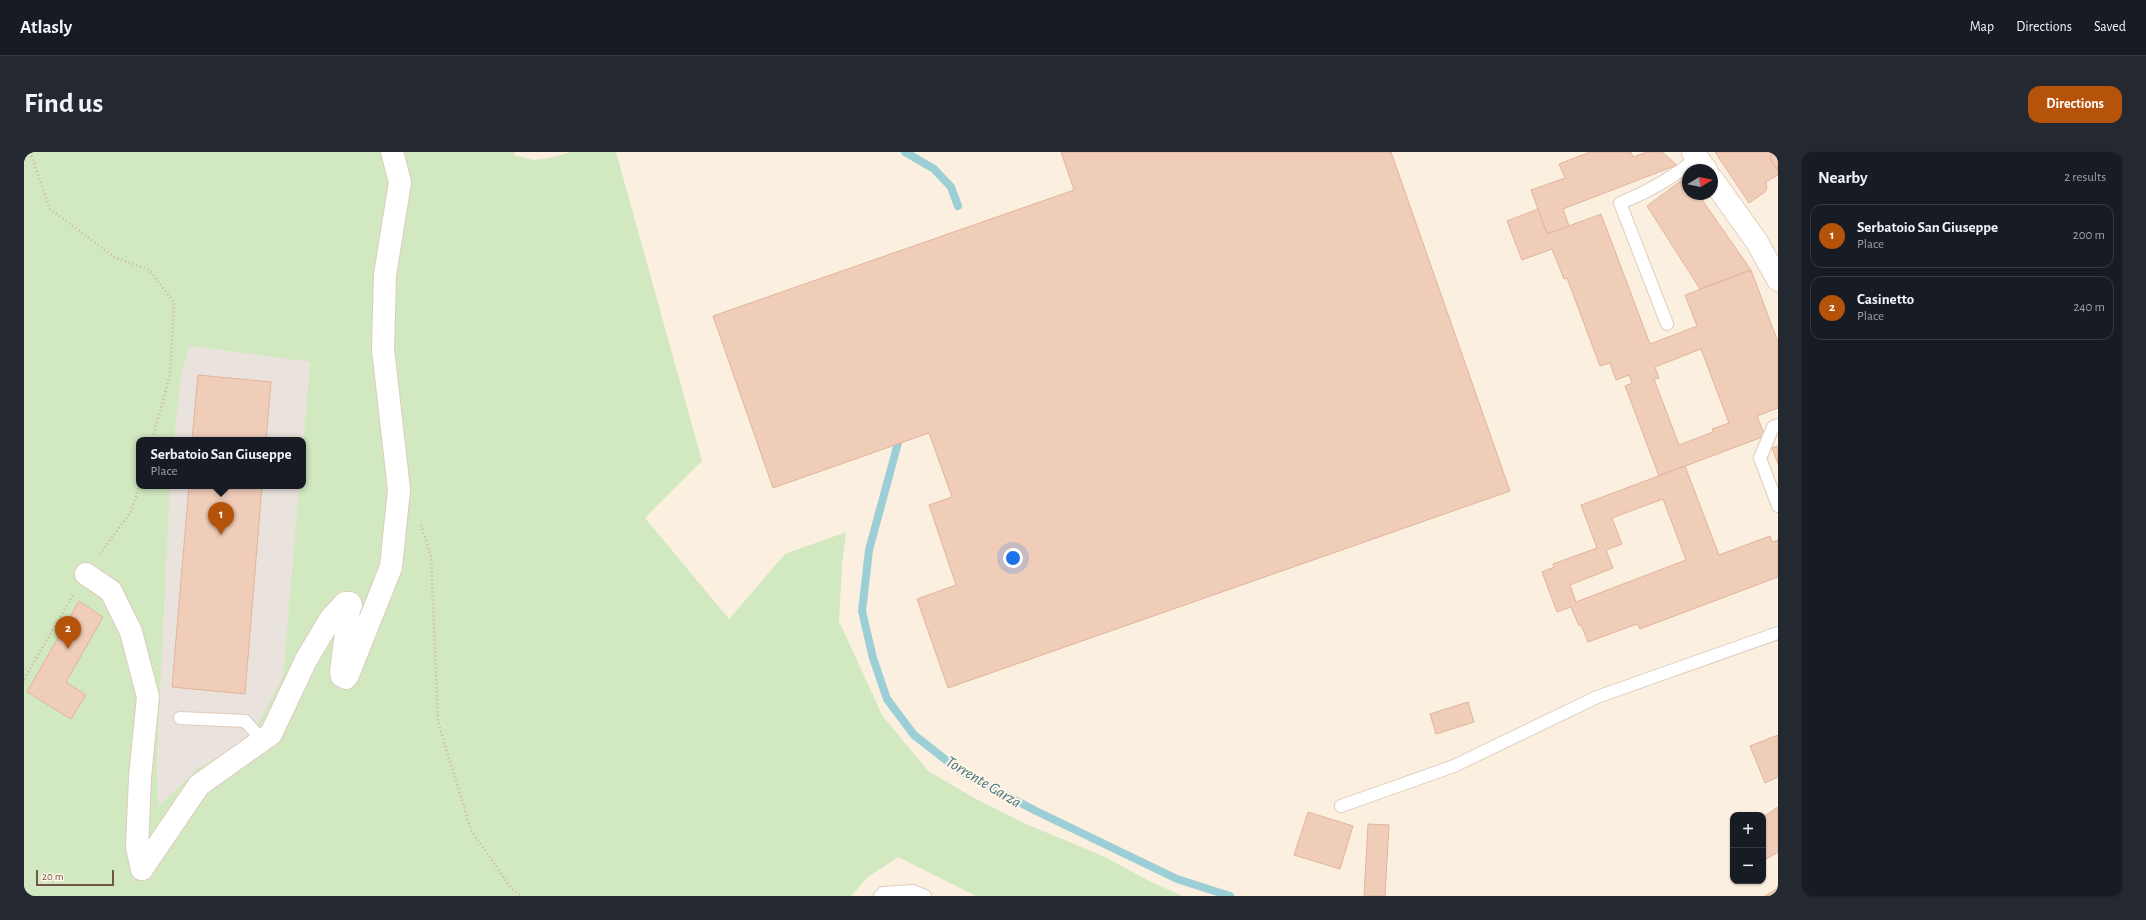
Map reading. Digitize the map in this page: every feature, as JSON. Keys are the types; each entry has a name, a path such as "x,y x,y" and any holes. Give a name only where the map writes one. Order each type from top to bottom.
{"street":[{"path":"86,574 111,591 131,632 148,697 140,777 137,847 142,869 199,785 271,734 306,660 331,618 345,603 350,603 351,605 349,610 341,672 342,676 346,678 391,567 399,490 383,349 385,275 400,182 392,152"},
{"path":"1718,187 1757,242 1778,280"},
{"path":"1757,242 1778,257"}],"lane":[{"path":"1667,324 1620,203 1638,196 1698,160"},
{"path":"1778,425 1773,427 1760,458 1778,506"},
{"path":"1341,806 1454,766 1597,697 1778,633"},
{"path":"180,718 245,721 254,731 260,742"},
{"path":"880,896 883,893 913,891 925,896"}],"path":[{"path":"30,152 50,209 114,257 148,270 174,302 170,375 153,437"},
{"path":"420,523 431,556 438,722 471,830 511,888 521,896"}],"shaded area":[{"path":"190,346 310,362 304,437 174,437 181,376"},
{"path":"170,489 299,489 283,676 254,731 158,808 157,763"}],"green space":[{"path":"24,152 515,152 514,155 533,160 550,158 571,152 616,152 702,461 645,518 729,619 785,554 846,532 842,565 839,621 882,715 928,771 976,799 1026,824 1103,856 1151,882 1183,896 976,896 898,857 868,877 851,896 24,896","holes":["190,346 310,362 304,437 306,437 306,489 299,489 283,676 254,731 233,749 198,768 158,807 157,763 170,489 136,489 136,437 174,437 181,376"]}],"building":[{"path":"1061,152 1391,152 1510,491 948,688 917,599 956,585 929,505 952,497 929,433 773,488 713,316 1074,190"},
{"path":"1590,152 1631,152 1633,157 1647,152 1662,152 1677,165 1563,209 1569,226 1547,234 1531,190 1565,178 1559,164"},
{"path":"1715,152 1772,152 1770,158 1778,171 1778,175 1766,182 1767,188 1765,192 1749,203"},
{"path":"1772,152 1778,152 1778,171 1770,158"},
{"path":"1682,180 1682,200 1702,200 1751,270 1700,289 1647,206"},
{"path":"1538,209 1547,234 1601,214 1650,344 1697,326 1685,295 1751,270 1778,342 1778,408 1757,416 1765,436 1659,476 1625,386 1632,383 1629,375 1616,380 1610,363 1600,366 1567,278 1564,279 1552,249 1522,260 1507,221","holes":["1701,349 1729,423 1712,429 1713,432 1679,445 1654,379 1659,378 1655,367"]},
{"path":"198,375 271,382 266,437 192,437"},
{"path":"1778,446 1778,464 1772,448"},
{"path":"1685,466 1719,555 1770,536 1772,542 1778,540 1778,577 1640,629 1637,624 1588,642 1571,607 1557,612 1542,572 1554,567 1553,564 1597,548 1581,505","holes":["1663,499 1686,560 1576,602 1570,585 1613,568 1606,550 1622,544 1612,518"]},
{"path":"189,489 262,489 245,694 172,687"},
{"path":"79,601 103,617 66,682 86,695 71,719 27,692"},
{"path":"1468,702 1474,722 1436,734 1430,714"},
{"path":"1778,735 1778,777 1765,783 1750,746"},
{"path":"1778,807 1778,852 1766,859 1766,848 1766,815"},
{"path":"1308,812 1353,826 1340,869 1294,855"},
{"path":"1368,824 1389,825 1385,896 1364,896"},
{"path":"1778,888 1778,896 1765,896"}],"waterway":[{"name":"Torrente Garza","path":"905,152 934,169 951,187 958,206"},
{"name":"Torrente Garza","path":"898,443 869,550 862,611 873,658 887,699 914,735 960,771 1034,810 1177,879 1230,896"}],"place":[{"name":"Serbatoio San Giuseppe","path":"221,535"},
{"name":"Casinetto","path":"68,649"}]}
